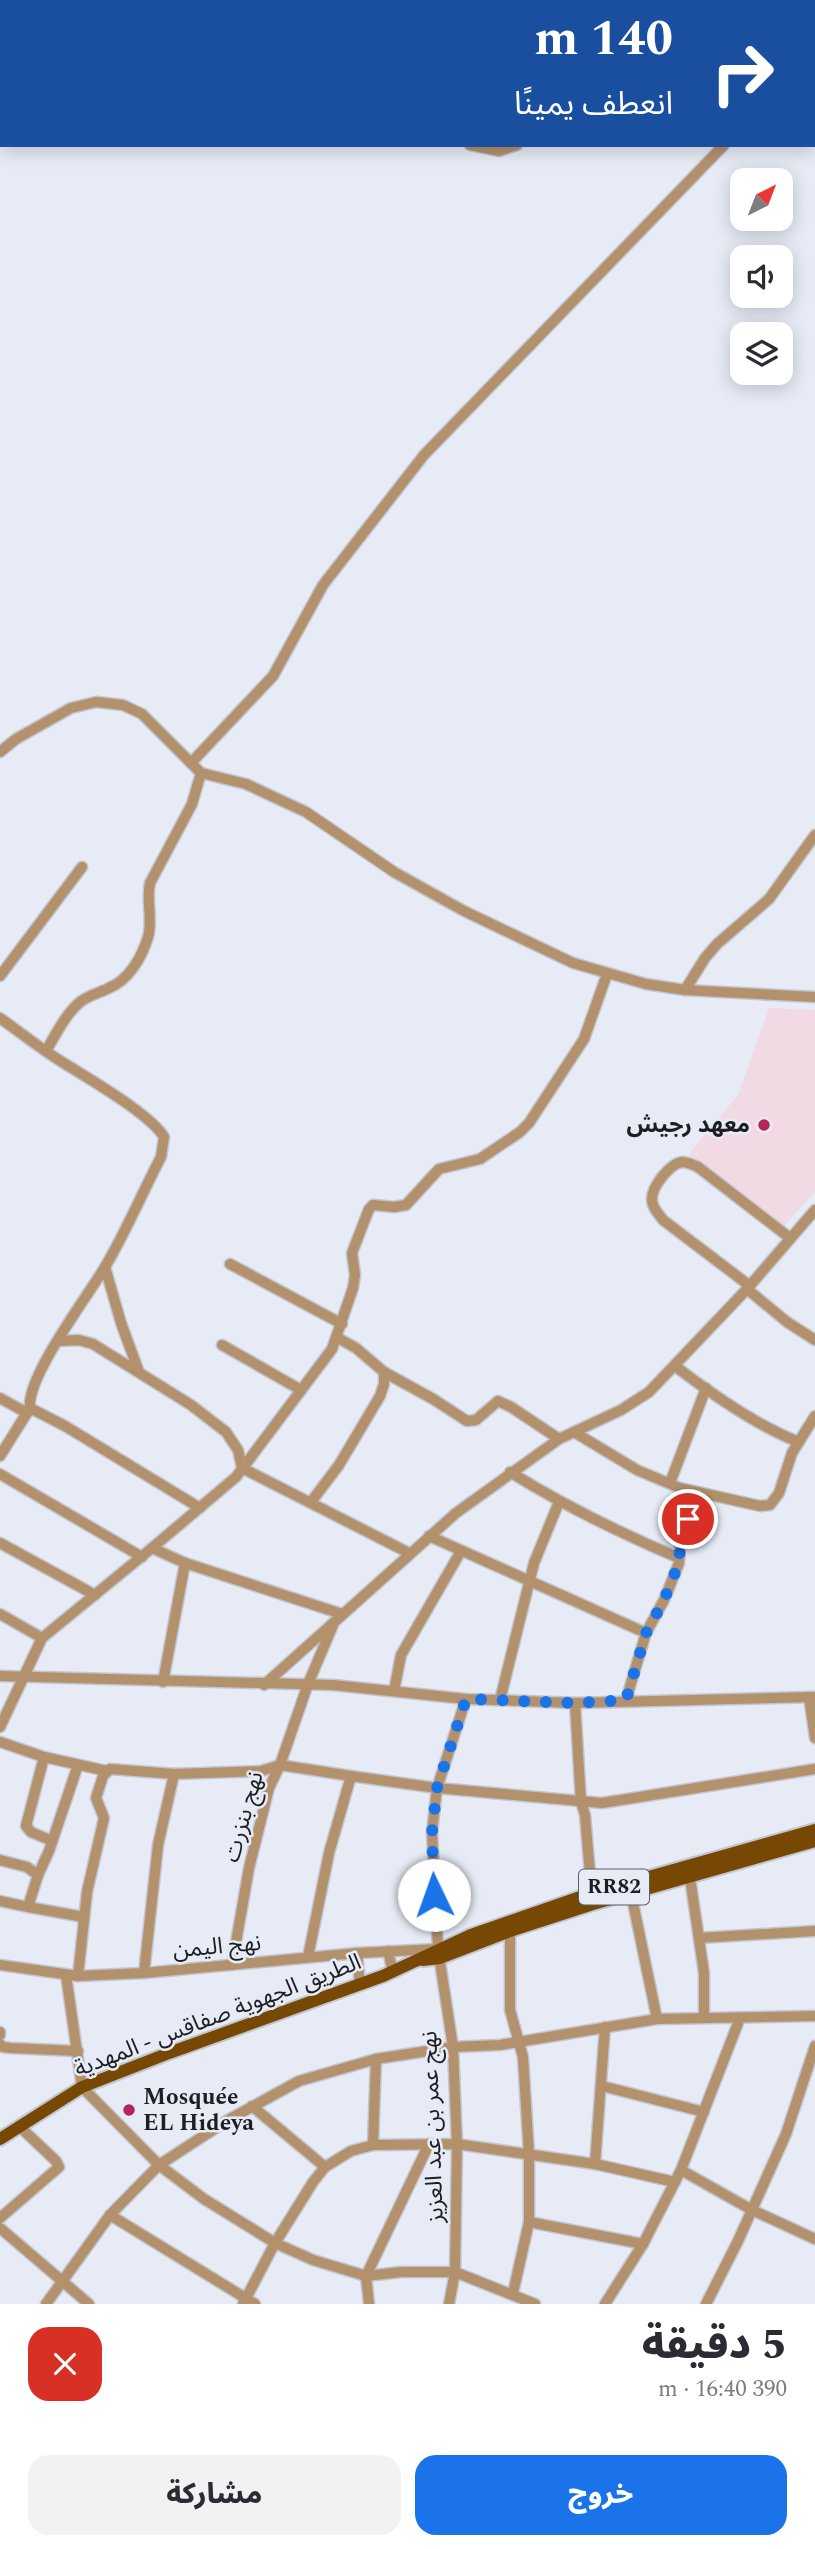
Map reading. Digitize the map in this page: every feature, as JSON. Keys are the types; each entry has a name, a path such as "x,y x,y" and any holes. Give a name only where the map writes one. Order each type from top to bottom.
{"main road":[{"name":"الطريق الجهوية صفاقس - المهدية","path":"439,1953 471,1935 813,1840"},
{"name":"الطريق الجهوية صفاقس - المهدية","path":"0,2139 82,2087 419,1960 510,1931 593,1899 631,1893 690,1878 813,1840"}],"street":[{"path":"480,147 499,151 511,147"},
{"path":"191,763 273,676 323,585 424,455 722,147"},
{"path":"0,752 39,725 71,708 96,702 123,705 142,714 201,773 246,784 275,796 306,812 394,872 464,911 573,963 646,984 685,990 815,997"},
{"path":"46,1051 71,1010 89,996 122,981 138,960 149,936 150,883 197,793 201,773"},
{"path":"685,990 717,944 769,899 815,835"},
{"path":"0,976 82,867"},
{"path":"0,1727 42,1638 236,1477 332,1349 353,1288 355,1275 352,1253 369,1209 375,1205 406,1205 439,1169 480,1159 528,1123 584,1039 607,974"},
{"path":"0,1018 46,1051 106,1088 156,1127 164,1137 161,1157 105,1267 59,1341 33,1388 29,1410 0,1456"},
{"path":"790,1238 698,1167 686,1162 678,1163 665,1174 652,1196 652,1203 663,1220 749,1288 787,1322 815,1340"},
{"path":"264,1685 456,1513 559,1439 641,1398 749,1288 815,1210"},
{"path":"230,1264 342,1325"},
{"path":"105,1267 139,1372"},
{"path":"338,1338 356,1348 384,1372 433,1398 467,1421 476,1420 498,1401 559,1439"},
{"path":"59,1341 79,1339 89,1342 191,1405 226,1432 238,1450 242,1468"},
{"path":"222,1345 301,1390"},
{"path":"675,1366 775,1433 799,1442"},
{"path":"311,1502 339,1465 380,1396 384,1372"},
{"path":"675,1485 706,1388"},
{"path":"0,1398 65,1426 200,1508"},
{"path":"574,1432 637,1470 675,1485 760,1506 770,1505 775,1501 792,1453 815,1416"},
{"path":"242,1468 409,1553"},
{"path":"510,1472 559,1502 679,1558"},
{"path":"0,1474 142,1557"},
{"path":"626,1700 646,1633 664,1600 679,1558 689,1507 675,1485"},
{"path":"500,1700 542,1541 559,1502"},
{"path":"429,1536 646,1633"},
{"path":"0,1543 95,1595"},
{"path":"152,1548 185,1563 338,1618"},
{"path":"394,1691 401,1655 460,1550"},
{"path":"163,1682 185,1563"},
{"path":"0,1614 42,1638"},
{"name":"نهج بنزرت","path":"232,1965 248,1868 269,1788 280,1765 308,1684 338,1618"},
{"path":"0,1676 264,1685 308,1684 466,1699 575,1703 812,1697 815,1738"},
{"name":"نهج عمر بن عبد العزيز","path":"449,2304 455,2272 457,2144 453,2047 439,1953 432,1856 437,1788 466,1699"},
{"path":"575,1703 581,1802 585,1815 593,1899"},
{"path":"0,1742 44,1757 107,1771 114,1769 174,1774 261,1771 280,1765 437,1788 602,1803 815,1769"},
{"path":"44,1757 26,1826 31,1832 52,1840"},
{"path":"28,1907 78,1765"},
{"path":"78,1976 84,1917 104,1818 96,1798 107,1771"},
{"path":"144,1973 158,1845 174,1774"},
{"path":"308,1958 329,1853 351,1776"},
{"path":"0,1860 27,1867 38,1875"},
{"path":"690,1878 704,1973 704,2017"},
{"path":"631,1893 657,2020"},
{"path":"0,1901 84,1917"},
{"path":"510,1931 510,2010 523,2057 530,2154 529,2222 513,2293"},
{"path":"699,1938 815,1931"},
{"path":"388,1951 393,1972"},
{"name":"نهج اليمن","path":"0,1965 78,1976 144,1973 388,1951 439,1953"},
{"path":"357,1953 360,1984"},
{"path":"66,1975 82,2087 159,2165 204,2199 275,2243 313,2260 366,2276 401,2272 455,2272 535,2304"},
{"path":"46,2304 110,2215 159,2165 252,2106 299,2081 376,2059 453,2047 500,2045 657,2020 815,2016"},
{"path":"605,2304 643,2244 681,2170 740,2018"},
{"path":"595,2164 603,2086 605,2027"},
{"path":"0,2044 11,2048 78,2051"},
{"path":"706,2304 786,2134 811,2071 815,2046"},
{"path":"373,2145 376,2059"},
{"path":"603,2086 704,2112"},
{"path":"252,2106 325,2167"},
{"path":"0,2218 59,2167 19,2126"},
{"path":"369,2304 366,2276 429,2144"},
{"path":"110,2215 248,2303 275,2243 313,2182 325,2167 351,2151 373,2145 457,2144 595,2164 675,2182"},
{"path":"681,2170 752,2210 815,2239"},
{"path":"529,2222 643,2244"},
{"path":"0,2228 89,2304"}],"shaded area":[{"name":"معهد رجيش","path":"769,1008 815,1010 815,1192 784,1226 688,1155 738,1095"}],"place":[{"name":"معهد رجيش","path":"764,1125"},
{"name":"Mosquée EL Hideya","path":"129,2110"}],"route":[{"path":"434,1895 432,1832 437,1788 466,1699 575,1703 626,1700 646,1633 664,1600 679,1563 680,1544 688,1519"}]}
